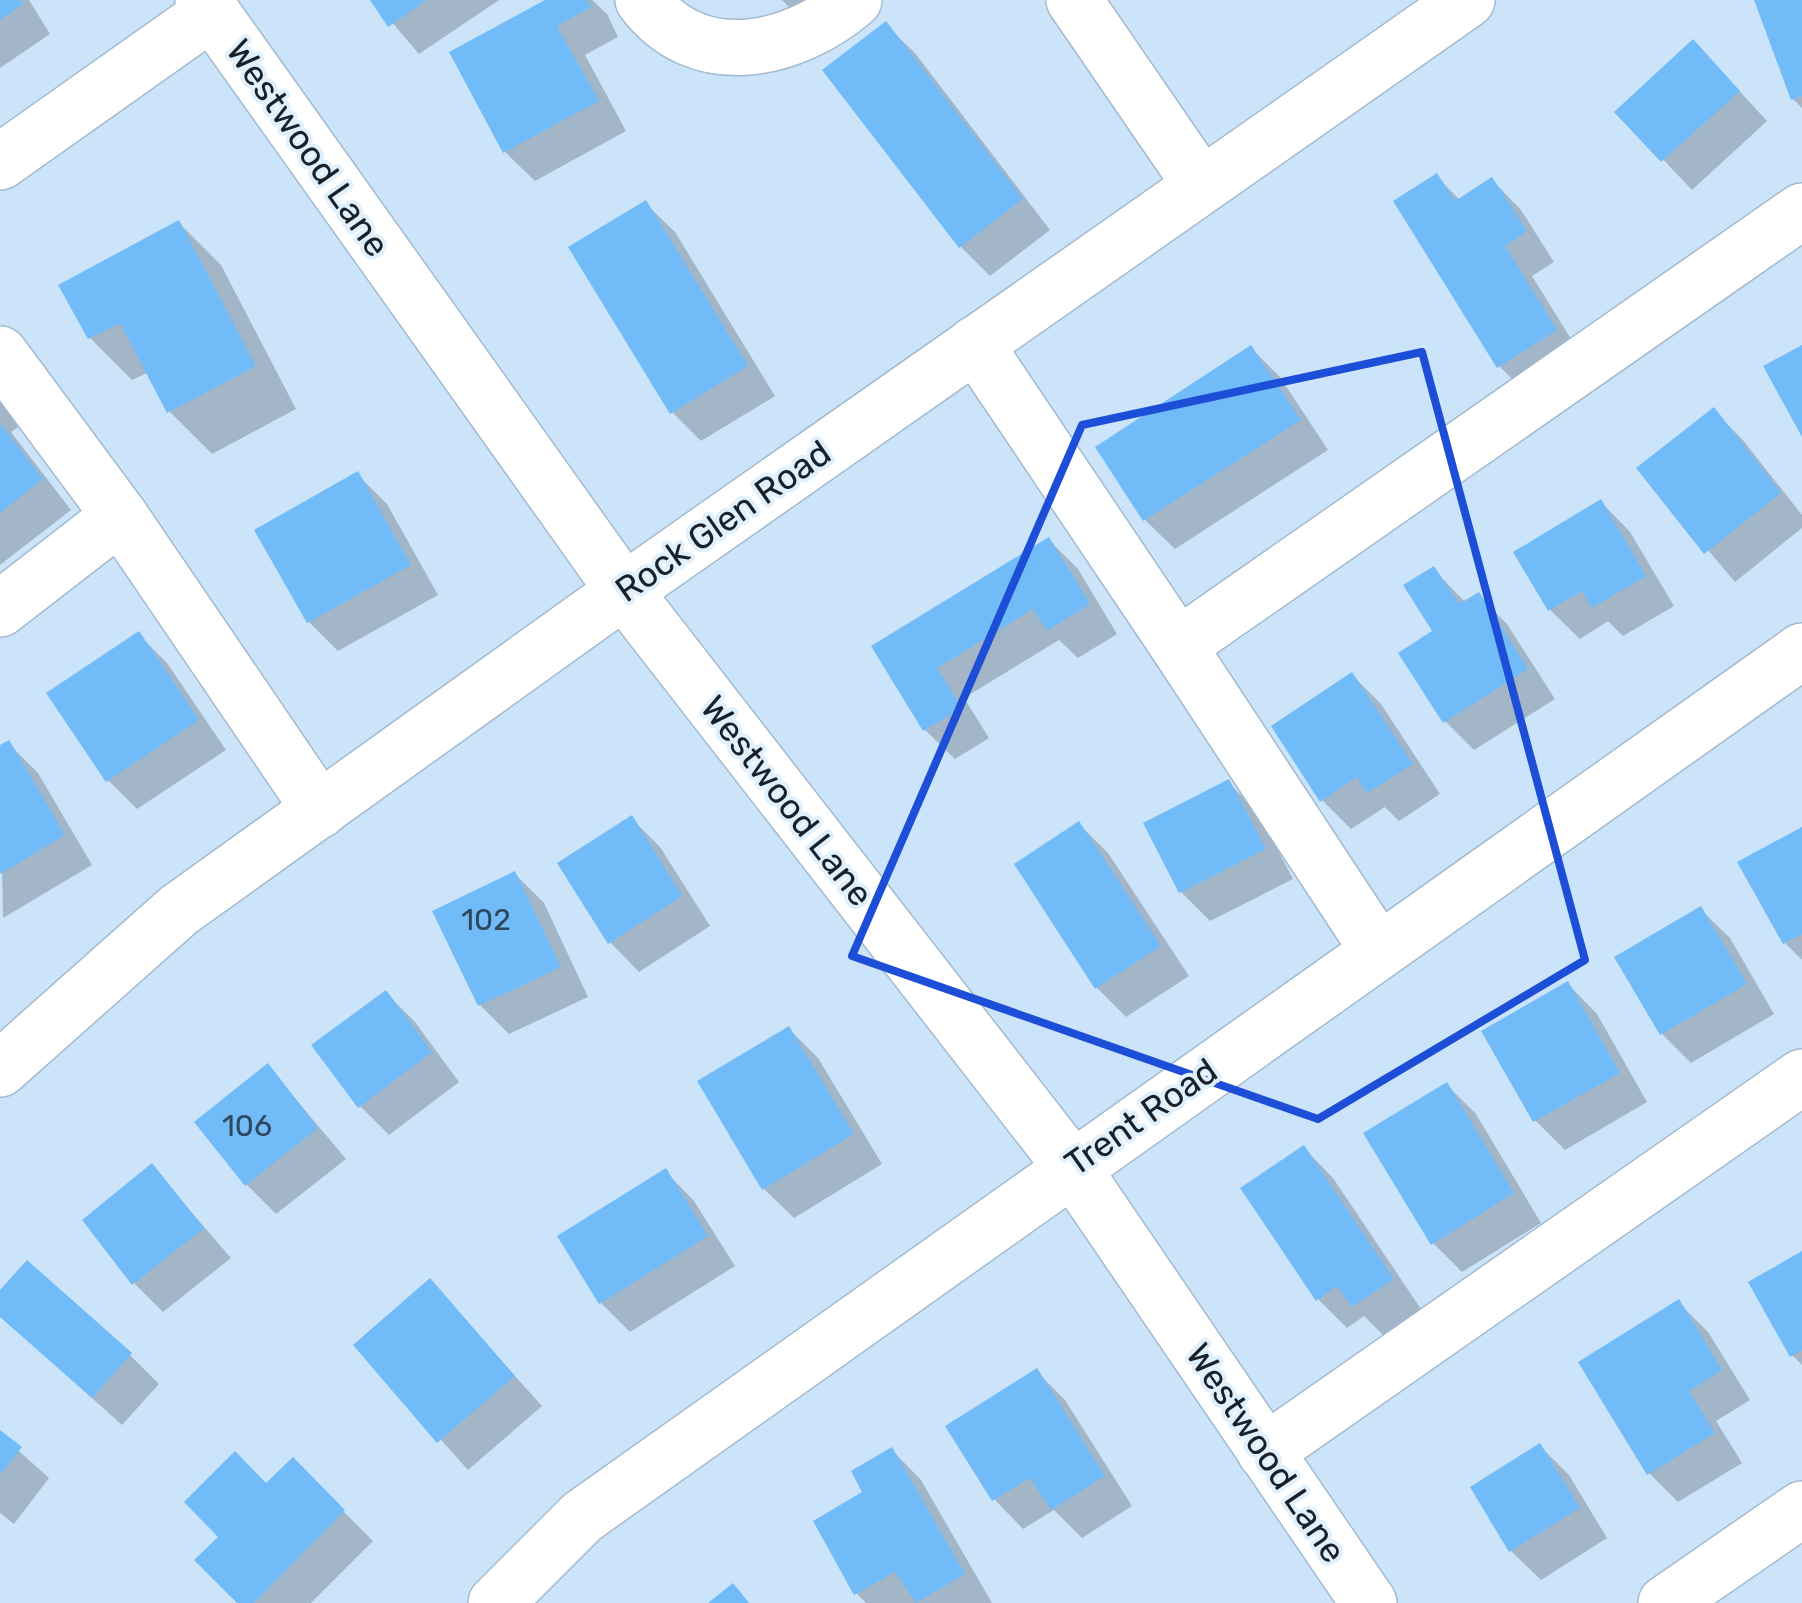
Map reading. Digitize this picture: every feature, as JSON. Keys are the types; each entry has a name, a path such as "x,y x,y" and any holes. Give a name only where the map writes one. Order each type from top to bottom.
{"street":[{"path":"643,0 662,25 706,48 770,45 839,12 854,0"},
{"path":"1074,0 1201,185"},
{"name":"Rock Glen Road","path":"0,1069 179,910 624,590 1467,0"},
{"path":"0,162 208,6"},
{"name":"Westwood Lane","path":"208,6 624,590 1071,1166 1369,1603"},
{"path":"1178,646 1802,211"},
{"path":"974,344 1378,950"},
{"path":"0,354 120,516 320,810"},
{"path":"0,609 120,516"},
{"name":"Trent Road","path":"496,1603 582,1517 1071,1166 1802,651"},
{"path":"1265,1452 1802,1077"},
{"path":"1666,1603 1802,1509"}],"highlighted area":[{"path":"1422,352 1585,960 1318,1119 852,956 1082,425"}],"building":[{"path":"0,0 20,0 23,4 0,20"},
{"path":"370,0 427,0 388,27"},
{"path":"545,0 587,0 591,7 557,26 599,101 503,153 449,52"},
{"path":"1754,0 1802,0 1802,96 1791,100"},
{"path":"886,21 1023,199 959,248 822,70"},
{"path":"1693,39 1740,91 1661,162 1614,112"},
{"path":"1437,173 1455,201 1492,177 1527,231 1505,246 1557,330 1497,368 1393,201"},
{"path":"646,200 748,366 670,414 568,247"},
{"path":"179,220 256,366 167,413 120,323 88,339 58,285"},
{"path":"1251,345 1301,420 1143,521 1095,447"},
{"path":"1802,345 1802,437 1763,366"},
{"path":"1714,407 1781,493 1704,554 1636,468"},
{"path":"0,423 43,479 0,513"},
{"path":"358,471 411,565 307,623 254,530"},
{"path":"1601,499 1646,576 1592,608 1582,591 1548,611 1513,552"},
{"path":"1049,537 1090,604 1047,631 1033,609 937,668 962,708 923,731 871,646"},
{"path":"1434,566 1459,604 1479,592 1528,669 1443,723 1398,653 1432,631 1403,585"},
{"path":"139,631 199,720 106,782 46,693"},
{"path":"1352,672 1413,764 1367,793 1357,777 1320,802 1271,726"},
{"path":"9,740 65,835 0,874 0,745"},
{"path":"1229,779 1266,849 1179,893 1143,823"},
{"path":"632,815 682,896 608,944 557,863"},
{"path":"1079,821 1161,946 1095,989 1014,864"},
{"path":"1802,827 1802,934 1783,944 1737,862"},
{"path":"515,871 561,967 478,1006 432,911"},
{"path":"1701,906 1747,984 1660,1035 1614,957"},
{"path":"1568,981 1620,1073 1533,1122 1481,1031"},
{"path":"386,990 432,1052 358,1108 311,1045"},
{"path":"789,1026 854,1134 762,1190 697,1081"},
{"path":"268,1063 318,1128 245,1186 194,1122"},
{"path":"1447,1082 1514,1193 1431,1245 1363,1133"},
{"path":"1304,1145 1394,1279 1352,1307 1337,1286 1316,1301 1240,1188"},
{"path":"152,1163 204,1228 132,1285 82,1220"},
{"path":"666,1168 708,1236 599,1304 557,1236"},
{"path":"1802,1251 1802,1350 1790,1357 1748,1282"},
{"path":"27,1260 132,1353 92,1398 0,1317 0,1290"},
{"path":"430,1278 515,1376 437,1443 353,1345"},
{"path":"1679,1299 1722,1370 1689,1391 1715,1433 1647,1475 1578,1362"},
{"path":"1037,1368 1105,1476 1051,1510 1030,1478 992,1501 945,1426"},
{"path":"0,1430 22,1447 0,1475"},
{"path":"1540,1443 1580,1508 1509,1552 1470,1487"},
{"path":"892,1447 965,1574 916,1603 895,1572 854,1595 813,1521 862,1492 851,1471"},
{"path":"235,1451 266,1483 293,1457 345,1510 254,1603 237,1603 194,1560 218,1537 184,1502"},
{"path":"733,1583 749,1603 708,1603"}]}
